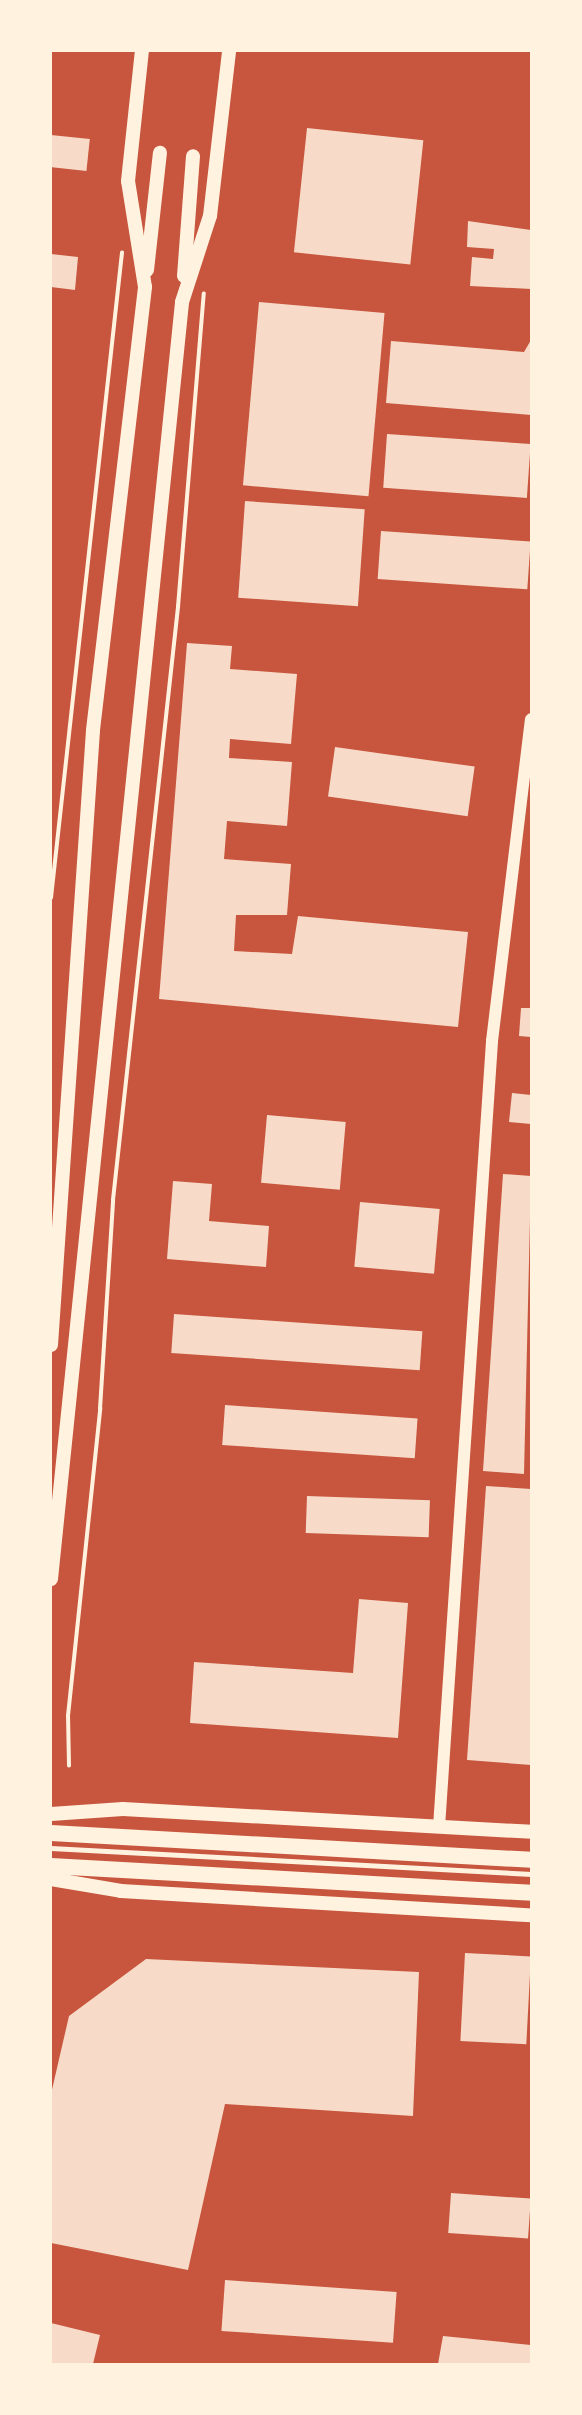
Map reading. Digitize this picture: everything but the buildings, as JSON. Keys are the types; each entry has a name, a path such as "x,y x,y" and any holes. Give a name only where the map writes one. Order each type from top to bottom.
{"highway":[{"path":"51,1833 531,1860"},
{"path":"51,1866 531,1893"}],"main road":[{"path":"142,51 128,181 145,287"},
{"path":"182,302 211,216 229,51"},
{"path":"51,1345 93,730 160,153"},
{"path":"51,1579 182,302 193,156"},
{"path":"51,1814 123,1809 531,1832"},
{"path":"51,1879 121,1891 531,1914"}],"street":[{"path":"439,1827 492,1041 523,747 531,719"}],"lane":[{"path":"51,1848 531,1874"}],"path":[{"path":"51,898 122,245"},
{"path":"69,1766 113,1200 178,607 204,284"}]}
